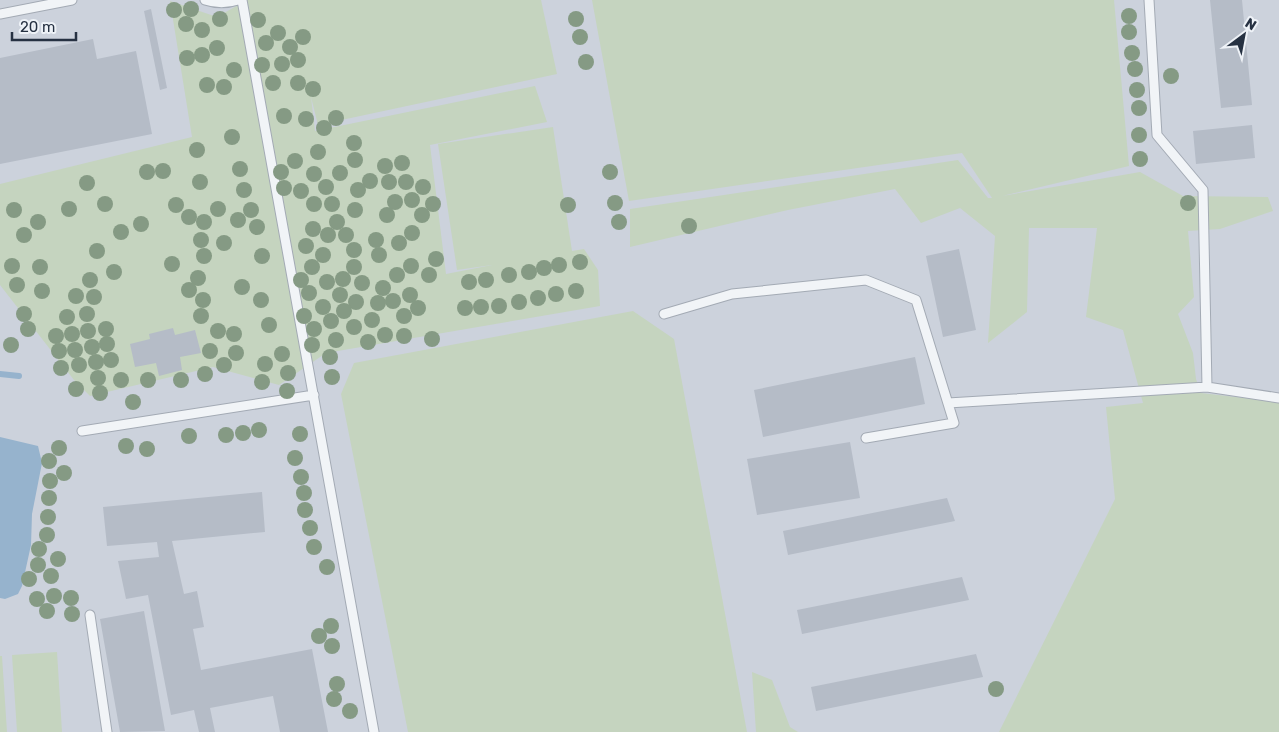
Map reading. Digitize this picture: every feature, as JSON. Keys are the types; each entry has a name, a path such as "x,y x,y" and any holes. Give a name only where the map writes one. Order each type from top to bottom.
{"lane":[{"path":"0,14 72,0"},
{"path":"205,0 215,3 229,3 238,0"},
{"path":"242,0 374,732"},
{"path":"1149,0 1157,135 1203,190 1207,387"},
{"path":"664,314 732,294 866,280 916,300 954,423 866,438"},
{"path":"948,403 1207,387 1279,398"},
{"path":"82,431 314,395"},
{"path":"90,615 107,732"}],"shaded area":[{"path":"0,0 1279,0 1279,425 1062,732 0,732"}],"green space":[{"path":"247,0 541,0 557,74 318,125 311,97 315,131 535,86 547,122 430,145 446,274 492,265 457,270 438,144 553,127 572,251 584,249 598,270 600,306 326,353 279,385 213,367 90,396 74,380 0,285 0,184 192,137 170,1 217,17"},
{"path":"592,0 1114,0 1129,166 1002,196 1140,172 1183,196 1268,197 1273,211 1220,229 1188,231 1194,297 1178,314 1193,353 1196,379 1201,393 1279,402 1279,732 999,732 1115,499 1106,407 1143,403 1123,330 1086,317 1097,228 1029,228 1027,312 988,343 995,236 960,208 921,223 895,189 788,210 630,247 630,209 958,160 988,198 992,198 962,153 629,201"},
{"path":"633,311 674,339 747,732 408,732 341,394 354,363"},
{"path":"57,652 62,732 17,732 12,655"},
{"path":"0,656 2,656 7,732 0,732"},
{"path":"752,672 772,680 790,727 798,732 756,732"}],"water":[{"path":"0,437 38,446 42,463 32,514 31,545 22,586 18,594 5,599 0,598"}],"building":[{"path":"1210,0 1242,0 1252,105 1221,108"},
{"path":"151,9 167,88 160,90 144,11"},
{"path":"93,39 97,59 136,51 152,134 0,164 0,58"},
{"path":"1252,125 1255,158 1196,164 1193,131"},
{"path":"959,249 976,330 943,337 926,256"},
{"path":"173,328 175,335 195,330 201,353 180,357 182,370 159,376 156,363 135,367 130,344 150,339 149,334"},
{"path":"915,357 925,404 763,437 754,390"},
{"path":"850,442 860,498 757,515 747,459"},
{"path":"262,492 265,532 172,541 184,594 197,591 204,627 193,629 201,670 312,649 328,732 280,732 273,696 210,708 215,732 199,732 194,710 171,715 148,595 126,599 118,561 159,557 157,542 107,546 103,507"},
{"path":"947,498 955,521 788,555 783,531"},
{"path":"962,577 969,600 802,634 797,610"},
{"path":"144,611 165,731 120,732 100,619"},
{"path":"976,654 983,677 816,711 811,687"}],"waterway":[{"path":"0,374 19,376"}]}
